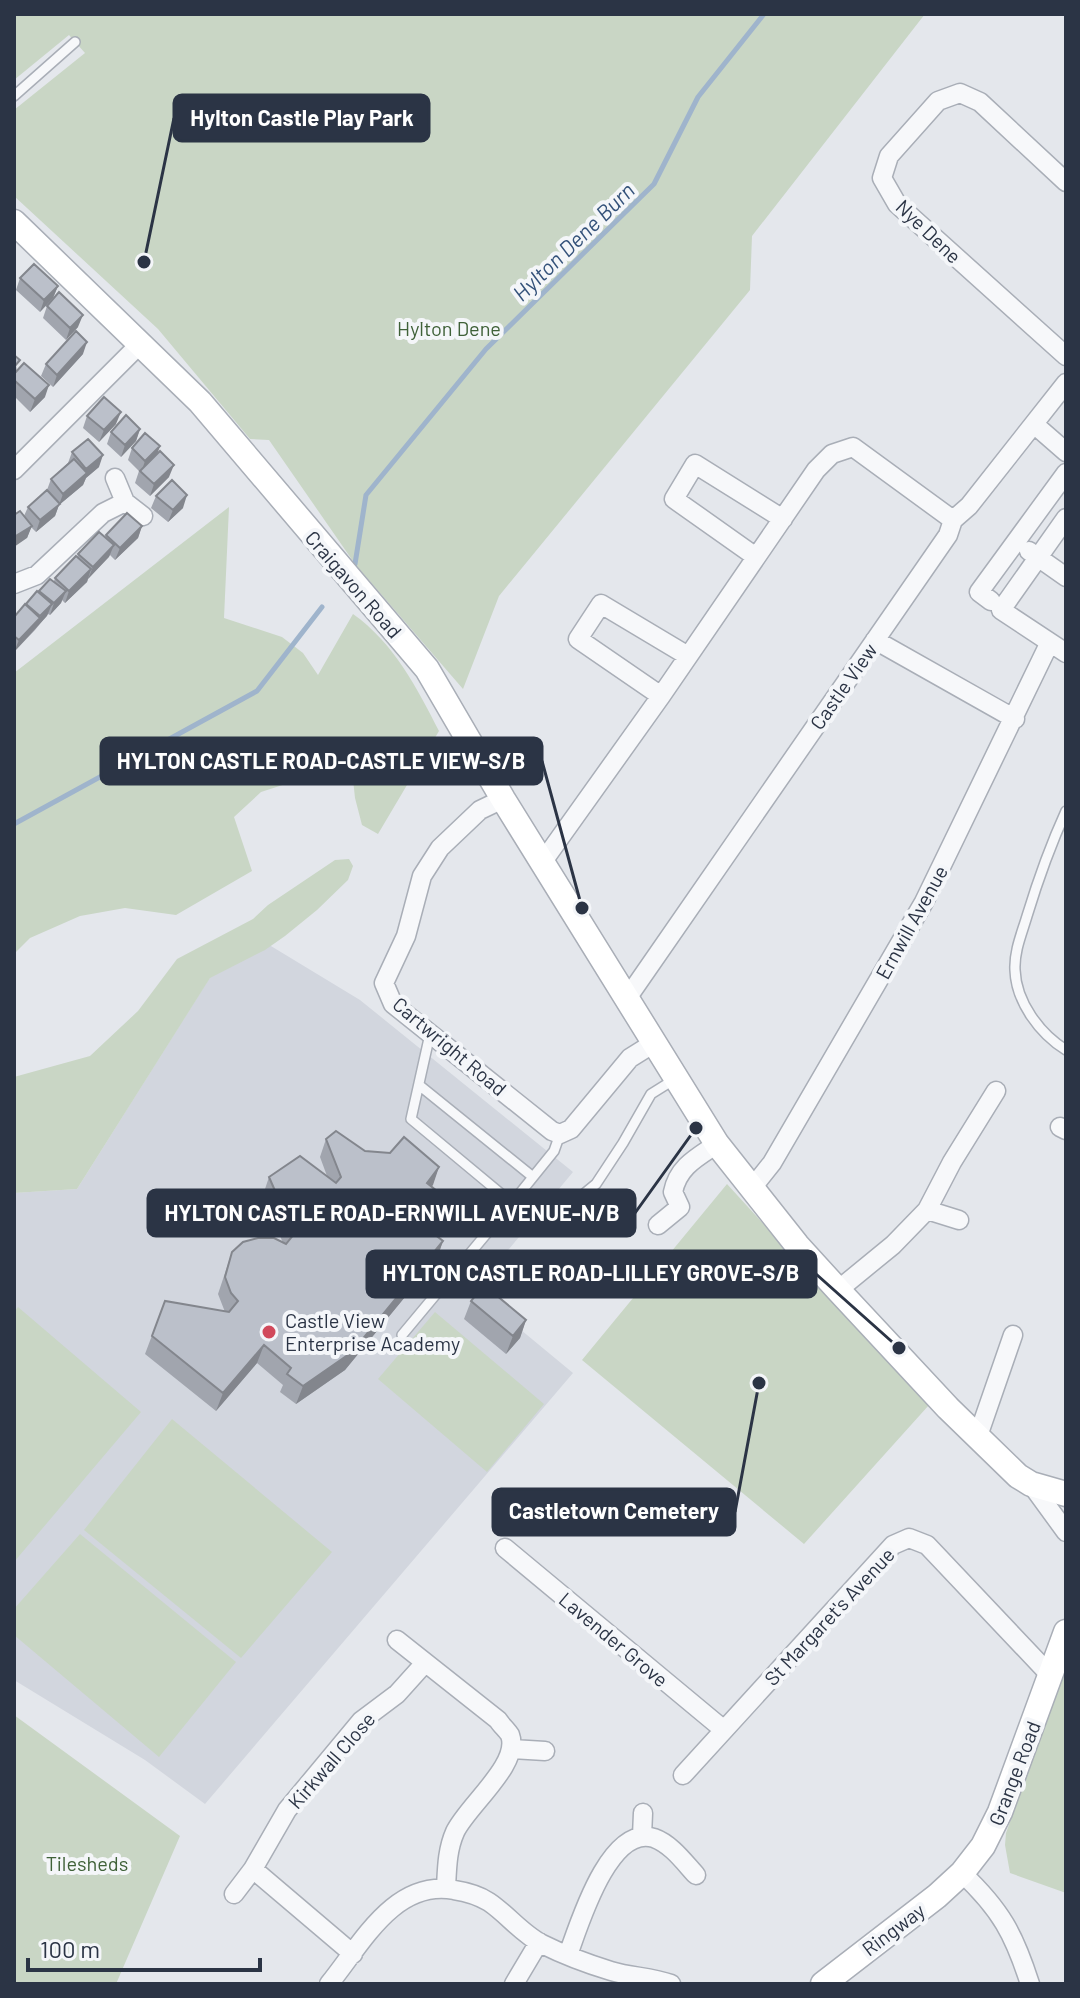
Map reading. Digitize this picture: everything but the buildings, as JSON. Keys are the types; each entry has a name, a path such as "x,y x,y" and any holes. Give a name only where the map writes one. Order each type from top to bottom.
{"street":[{"name":"Nye Dene","path":"1066,182 980,102 960,93 938,101 889,156 882,178 897,204 1066,356"},
{"name":"Craigavon Road","path":"14,222 200,402 427,669 503,799 544,860 717,1144 797,1245 838,1290 978,1436 1018,1476 1031,1484"},
{"path":"14,470 140,344"},
{"name":"Castle View","path":"628,997 948,535 953,520 969,506 1066,383"},
{"path":"1035,425 1066,452"},
{"path":"544,860 816,470 832,454 853,447 953,520"},
{"path":"756,557 674,499 695,464 783,519"},
{"path":"991,601 979,592 1066,473"},
{"path":"115,478 125,502 143,516"},
{"path":"14,584 37,575 103,513 125,502"},
{"path":"1066,518 1001,610 1066,653"},
{"path":"1017,542 1066,577"},
{"path":"661,696 578,639 601,604 688,656"},
{"path":"875,640 1015,719"},
{"name":"Ernwill Avenue","path":"752,1188 772,1163 924,902 1049,644"},
{"name":"Cartwright Road","path":"503,799 480,810 440,848 422,876 406,936 384,983 393,1004 552,1131 560,1134"},
{"path":"560,1134 571,1129 630,1058 654,1043"},
{"path":"838,1290 893,1245 927,1210 952,1162 996,1091"},
{"path":"658,1225 680,1207 673,1192 676,1177 686,1164 717,1144"},
{"path":"927,1210 959,1220"},
{"path":"978,1436 1013,1335"},
{"path":"1031,1484 1066,1494"},
{"path":"1031,1484 1066,1532"},
{"name":"St Margaret's Avenue","path":"683,1775 893,1545 909,1538 927,1545 1051,1676"},
{"name":"Lavender Grove","path":"505,1548 724,1730"},
{"name":"Grange Road","path":"962,1873 983,1846 1000,1812 1066,1632"},
{"path":"397,1640 498,1720 510,1735 512,1749 504,1768 467,1811 455,1831 448,1855 446,1888"},
{"name":"Kirkwall Close","path":"234,1894 253,1869 287,1810 333,1754 361,1721 397,1694 424,1664"},
{"path":"512,1749 545,1751"},
{"path":"642,1836 643,1813"},
{"path":"568,1955 594,1887 608,1863 625,1844 642,1836 666,1845 696,1875"},
{"path":"253,1869 353,1954"},
{"path":"962,1873 999,1911 1016,1943 1030,1984"},
{"name":"Ringway","path":"823,1984 962,1873"},
{"path":"329,1984 391,1907 406,1896 446,1888 471,1893 488,1901 539,1942 568,1955 613,1972 671,1984"},
{"path":"514,1984 539,1942"}],"lane":[{"path":"14,96 75,42"},
{"path":"1066,811 1046,856 1016,952 1015,972 1029,1015 1051,1041 1066,1050"},
{"path":"430,1034 411,1119 512,1203"},
{"path":"551,1221 596,1184 651,1094 675,1079"},
{"path":"419,1085 533,1177"},
{"path":"402,1335 554,1151 560,1134"}],"shaded area":[{"name":"Castle View Enterprise Academy","path":"241,928 360,1000 573,1172 474,1291 573,1373 205,1804 145,1760 14,1680 14,1193 77,1189"}],"green space":[{"name":"Hylton Dene","path":"14,14 925,14 752,236 750,290 499,596 463,689 355,564 269,440 250,439 158,329 14,196 14,110 85,53 69,35 14,80"},
{"path":"229,507 224,618 282,637 303,653 318,675 353,614 392,652 439,731 378,834 362,825 355,798 350,751 325,778 298,780 261,792 234,817 252,871 176,915 125,908 80,916 30,938 14,954 14,673"},
{"path":"349,859 353,866 348,880 317,910 265,950 210,978 77,1189 14,1193 14,1077 90,1056 138,1011 177,959 253,919 268,905 335,860"},
{"path":"727,1184 929,1405 804,1544 582,1360"},
{"path":"18,1307 141,1412 14,1562 14,1312"},
{"path":"435,1312 544,1404 487,1472 378,1379"},
{"path":"172,1419 332,1552 241,1658 84,1530"},
{"path":"80,1534 236,1662 159,1757 14,1635 14,1609"},
{"path":"1066,1664 1066,1893 1010,1873 1005,1845 1006,1833"},
{"name":"Tilesheds","path":"14,1715 180,1836 116,1984 14,1984"}],"waterway":[{"name":"Hylton Dene Burn","path":"355,564 366,495 486,349 654,184 698,97 764,14"},
{"name":"Hylton Dene Burn","path":"14,824 257,691 322,607"}],"place":[{"name":"Hylton Castle Play Park","path":"144,262"},
{"name":"HYLTON CASTLE ROAD-CASTLE VIEW-S/B","path":"582,908"},
{"name":"HYLTON CASTLE ROAD-ERNWILL AVENUE-N/B","path":"696,1128"},
{"name":"Castle View Enterprise Academy","path":"269,1332"},
{"name":"HYLTON CASTLE ROAD-LILLEY GROVE-S/B","path":"899,1348"},
{"name":"Castletown Cemetery","path":"759,1383"}]}
